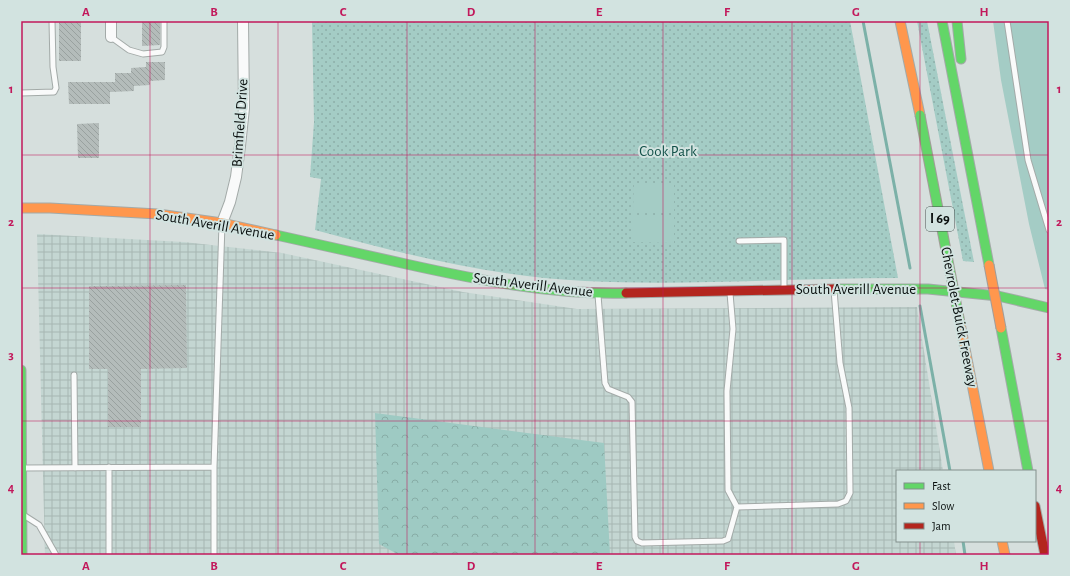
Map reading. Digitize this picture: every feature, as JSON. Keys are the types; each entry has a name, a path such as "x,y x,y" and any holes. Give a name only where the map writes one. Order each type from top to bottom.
{"main road":[{"name":"Chevrolet-Buick Freeway","path":"900,21 920,115 989,470"},
{"path":"942,21 1028,470"},
{"path":"957,21 962,68"},
{"path":"965,92 979,211"},
{"name":"South Averill Avenue","path":"21,208 50,208 158,214 222,223 459,275 518,286 598,294 834,289 928,289 964,292 1017,300 1049,308"},
{"path":"21,370 22,555"},
{"path":"1036,511 1045,555"},
{"path":"1002,542 1005,555"}],"street":[{"path":"111,21 111,37"},
{"name":"Brimfield Drive","path":"222,223 230,202 236,177 244,108 243,21"}],"lane":[{"path":"21,93 54,92 56,88 53,66 52,21"},
{"path":"111,37 129,50 143,54 162,52 164,47 164,21"},
{"path":"1008,21 1028,160 1049,230"},
{"path":"214,555 214,467 222,223"},
{"path":"739,241 784,240 784,290"},
{"path":"737,507 838,504 846,501 850,493 849,408 840,363 834,289"},
{"path":"598,294 605,383 608,389 628,397 632,402 635,537 637,541 642,543 723,541 728,539 737,507 728,490 727,391 733,329 730,291"},
{"path":"74,375 75,468"},
{"path":"109,467 109,555"},
{"path":"22,468 214,467"},
{"path":"22,514 39,525 56,555"}],"shaded area":[{"path":"37,234 184,242 282,253 463,292 577,309 917,307 943,470 896,470 896,542 954,542 956,555 45,555"}],"green space":[{"name":"Cook Park","path":"312,21 850,21 898,278 663,283 551,279 516,275 448,263 381,248 315,230 321,179 310,177 314,122"},
{"path":"917,21 927,21 974,262 963,261"},
{"path":"993,21 1049,21 1049,290 1045,289 1029,224 1001,80"},
{"path":"634,185 674,185 674,211 633,211"},
{"path":"633,217 674,217 674,243 633,242"},
{"path":"375,413 604,443 610,555 399,555 379,544"}],"building":[{"path":"59,21 81,21 81,61 59,61"},
{"path":"142,21 160,21 160,45 142,46"},
{"path":"146,62 165,62 165,80 150,81 150,85 134,86 134,91 110,92 110,104 69,104 68,82 115,82 115,73 131,73 131,68 146,67"},
{"path":"99,123 99,158 78,158 77,124"},
{"path":"186,285 187,368 141,369 141,427 108,427 108,369 89,369 89,286"}],"waterway":[{"path":"863,21 910,268"},
{"path":"920,306 950,470"},
{"path":"963,542 965,555"}],"traffic: fast":[{"path":"942,21 989,265"},
{"path":"957,21 961,59"},
{"path":"920,115 960,323"},
{"path":"276,235 488,281 571,292 626,293"},
{"path":"835,289 928,289 998,296 1049,308"},
{"path":"1001,328 1028,470"},
{"path":"21,370 22,555"}],"traffic: slow":[{"path":"900,21 920,115"},
{"path":"21,208 50,208 158,214 222,223 276,235"},
{"path":"989,265 1001,328"},
{"path":"960,323 989,470"},
{"path":"1002,542 1005,555"}],"traffic: jam":[{"path":"626,293 835,289"},
{"path":"1036,511 1045,555"}]}
